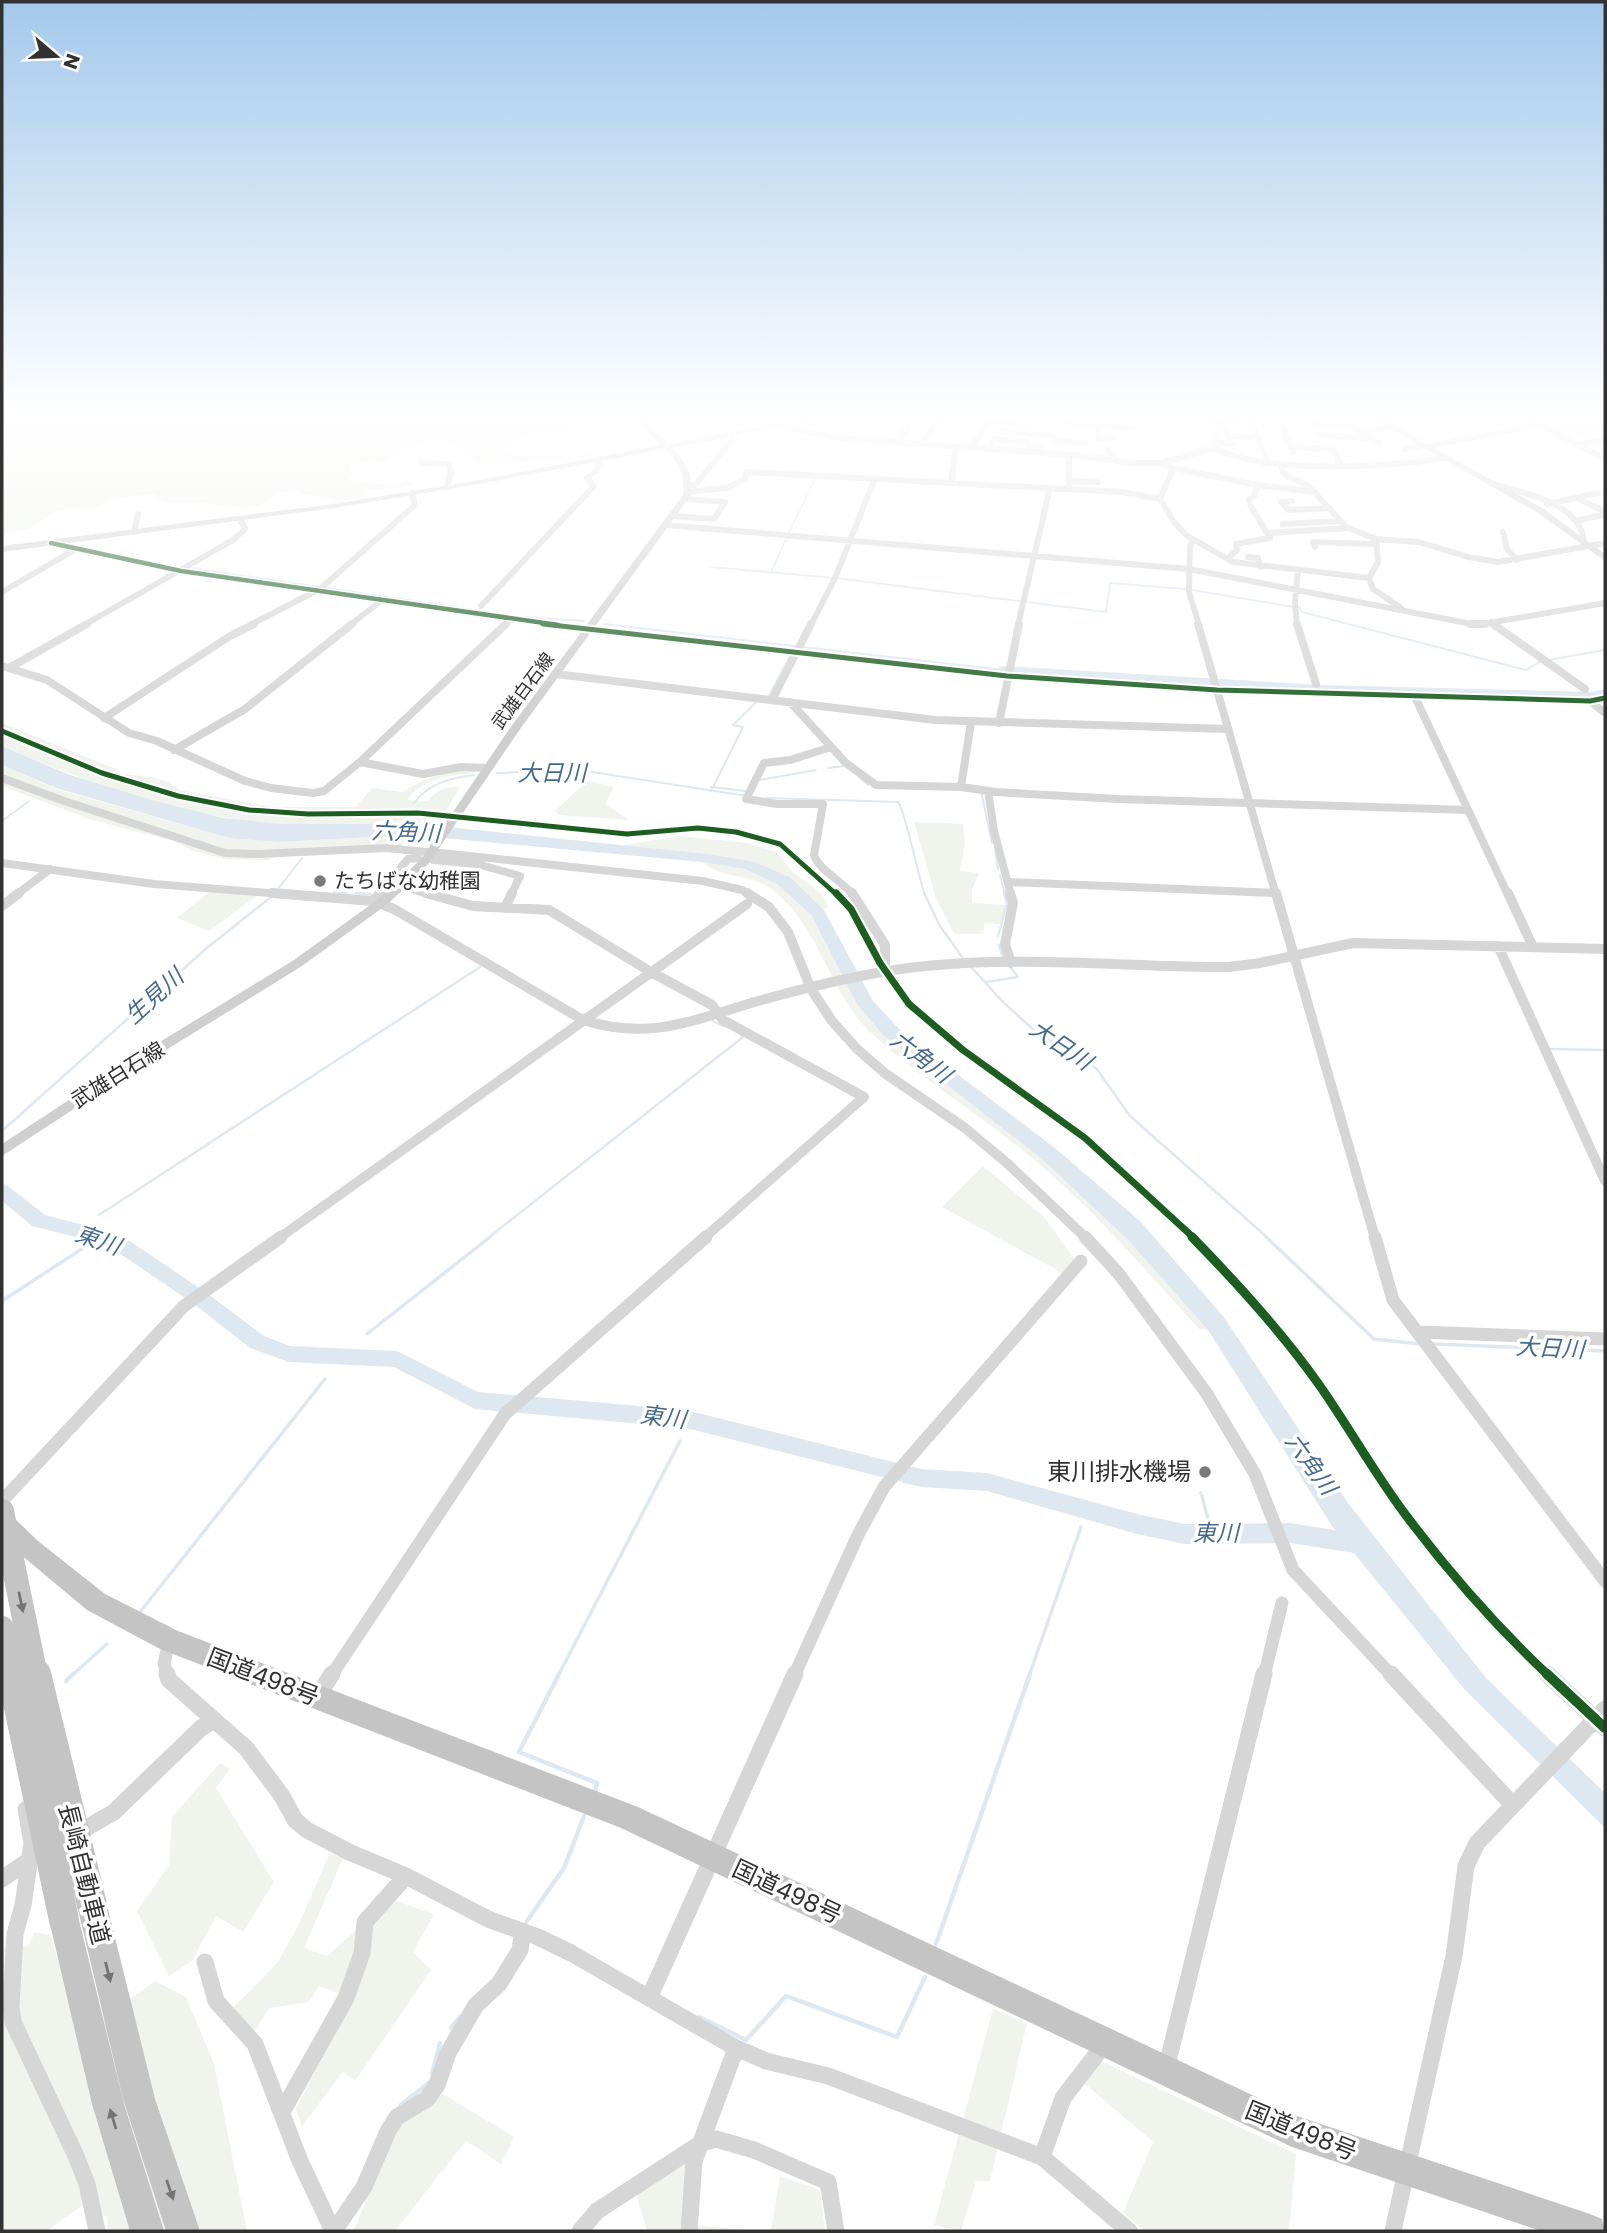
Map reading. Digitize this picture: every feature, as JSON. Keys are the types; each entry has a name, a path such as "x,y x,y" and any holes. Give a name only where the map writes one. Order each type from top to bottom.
{"highway":[{"name":"長崎自動車道","path":"2,1511 46,1717 139,2099 183,2231"},
{"name":"国道498号","path":"2,1523 29,1549 96,1602 169,1640 628,1817 1292,2131 1590,2231"},
{"name":"長崎自動車道","path":"2,1628 64,1920 108,2104 147,2231"}],"main road":[{"path":"2,549 252,517"},
{"name":"武雄白石線","path":"2,1152 127,1068 255,992 400,886 433,853 487,768 671,517"},
{"path":"1549,517 1605,558"}],"street":[{"path":"134,532 137,517"},
{"path":"104,718 230,636 320,589 401,517"},
{"path":"481,606 566,517"},
{"path":"689,517 715,517"},
{"path":"772,700 835,578 859,517"},
{"path":"999,723 1007,672 1043,517"},
{"path":"1168,517 1171,523 1193,541 1207,550 1229,557 1233,562 1369,578"},
{"path":"1229,557 1237,550 1236,544 1270,538 1258,517"},
{"path":"1337,517 1348,528 1375,541 1379,566 1369,578"},
{"path":"1572,517 1584,532 1584,545"},
{"path":"1576,521 1590,517"},
{"path":"6,667 181,571 240,535 245,529 240,519"},
{"path":"1283,524 1340,521"},
{"path":"665,526 1189,569 1468,623 1491,622 1605,603"},
{"path":"1268,533 1348,528"},
{"path":"1503,532 1507,549 1517,560"},
{"path":"1193,541 1190,546 1189,592 1393,1300 1605,1581"},
{"path":"1313,542 1419,542 1479,560 1517,560 1605,543"},
{"path":"51,543 181,571 320,589 510,620 798,648 1007,672 1415,697 1590,701 1605,698"},
{"path":"2,592 76,549"},
{"path":"1248,557 1258,558 1260,567"},
{"path":"1298,571 1294,628 1316,684"},
{"path":"1369,578 1373,589 1406,611"},
{"path":"174,750 245,709 381,601"},
{"path":"6,667 47,680 129,733 157,741 245,781 313,793 324,792 360,762 510,620"},
{"path":"1491,622 1585,690"},
{"path":"556,674 971,722 1227,729"},
{"path":"1415,697 1533,947"},
{"path":"1590,701 1605,713"},
{"path":"790,702 846,763 876,785 961,787 988,791 1250,804 1468,810"},
{"path":"961,787 971,722"},
{"path":"2,731 102,773 225,807 297,813 418,813 627,834 679,829 722,830 768,840 787,848 802,866 842,898 885,971 917,1012 963,1050 1085,1138 1184,1228 1251,1297 1320,1386 1348,1432 1408,1518 1501,1631 1600,1720 1515,1802 1477,1843 1466,1866 1454,1956 1393,2231"},
{"path":"831,747 790,760 764,763 747,796 777,804 822,804 814,855 817,863 845,884 873,922 884,946 885,971"},
{"path":"360,762 423,774 461,767 487,768"},
{"path":"2,778 99,814 173,834 196,846 230,854 261,855 361,847 433,853 703,881 742,890 756,898 779,917 832,1021 857,1049 886,1074 965,1128 1007,1163 1074,1225 1119,1274 1207,1394 1255,1474 1293,1570 1515,1802"},
{"path":"988,791 993,831 1013,904 1004,944 1011,963"},
{"path":"433,853 520,876 505,908"},
{"path":"377,902 408,859 418,858"},
{"path":"2,863 154,884 377,902 583,1020 608,1029 637,1032 681,1026 718,1012 885,971 963,964 1232,967 1335,944 1353,943 1605,949"},
{"path":"2,906 50,870"},
{"path":"1008,883 1275,893"},
{"path":"317,1697 505,1414 864,1097 723,1020 712,1005 651,972 549,910 452,902 400,886"},
{"path":"2,1501 184,1306 747,904"},
{"path":"1499,946 1605,1181"},
{"path":"649,1998 858,1535 889,1482 1081,1261"},
{"path":"1419,1332 1605,1339"},
{"path":"1166,2071 1282,1603"},
{"path":"169,1640 164,1664 169,1680 246,1748 282,1796 295,1820 307,1830 349,1852 406,1876 488,1919 523,1931 571,1953 736,2048 766,2061 828,2076 1042,2157 1129,2231"},
{"path":"2,1683 32,1843 23,1905 15,1934 12,2014 59,2115 83,2175 97,2231"},
{"path":"2,1879 114,1812 201,1728 214,1720"},
{"path":"282,2112 346,1998 362,1953 365,1922 406,1876"},
{"path":"333,2231 364,2186 397,2117 427,2099 438,2085 448,2053 477,2005 499,1984 520,1950 523,1931"},
{"path":"205,1962 216,2001 255,2044 300,2161 333,2231"},
{"path":"1042,2157 1063,2098 1096,2055 1102,2041"},
{"path":"689,2231 694,2161 736,2048"},
{"path":"580,2231 597,2211 700,2144 716,2139 754,2150 828,2182 835,2231"}],"shaded area":[{"path":"2,517 47,517 29,529 2,535"},
{"path":"2,723 116,769 114,772 157,778 180,790 271,807 355,807 373,788 403,792 438,775 476,770 474,773 428,783 407,800 428,801 442,789 460,786 441,820 423,819 419,824 279,824 207,814 137,797 103,785 2,746"},
{"path":"2,765 56,789 229,838 278,842 410,835 398,849 276,856 269,860 223,859 191,850 174,841 92,820 2,786"},
{"path":"587,781 614,787 605,804 629,820 559,815 555,811"},
{"path":"914,822 963,824 965,844 960,871 979,873 972,890 972,903 1006,905 1000,924 985,923 983,934 954,934 936,898"},
{"path":"680,836 747,843 777,852 793,872 823,895 828,907 824,910 790,877 755,862 624,845"},
{"path":"702,862 745,869 777,884 812,916 856,1003 882,1034 1043,1160 1128,1240 1208,1330 1199,1329 1059,1181 873,1035 845,1000 813,940 787,903 762,884 717,871"},
{"path":"210,891 258,895 209,931 177,918"},
{"path":"983,1166 1044,1217 1076,1261 1064,1274 942,1207"},
{"path":"220,1763 230,1769 216,1788 274,1882 243,1932 216,1916 192,1961 169,1976 137,1911 169,1865 172,1817"},
{"path":"330,1853 343,1858 304,1948 327,1956 391,1899 434,1914 413,1952 431,1970 355,2081 343,2072 302,2126 296,2109 352,1998 319,1986 309,2002 269,2008 252,2036 234,2007 277,1963 297,1928"},
{"path":"35,1932 50,1935 82,2034 155,1981 186,1997 214,2064 247,2231 108,2231 108,2219 87,2202 47,2231 2,2231 2,1947 28,1946"},
{"path":"993,2009 1027,2023 990,2181 976,2181 961,2231 934,2225"},
{"path":"1099,2060 1296,2154 1289,2231 1145,2231 1123,2213 1153,2142 1085,2084"},
{"path":"443,2094 514,2137 501,2164 466,2141 395,2231 353,2231 399,2125"},
{"path":"687,2163 686,2224 752,2231 647,2231 636,2194"},
{"path":"780,2176 820,2190 825,2231 771,2231"}],"water":[{"name":"六角川","path":"2,746 70,775 223,818 280,824 419,824 707,854 755,862 790,877 824,910 873,1001 904,1034 1055,1148 1140,1221 1223,1316 1348,1503 1486,1678 1605,1793 1605,1828 1465,1690 1332,1526 1208,1330 1128,1240 1043,1160 882,1034 856,1003 812,916 777,884 745,869 702,862 410,835 278,842 229,838 56,788 2,765"}],"waterway":[{"path":"788,534 796,517"},
{"path":"771,572 787,537"},
{"path":"711,567 836,578 1106,612 1110,583 1185,589"},
{"path":"193,568 487,612"},
{"path":"1192,590 1300,608 1302,612 1526,670 1541,661"},
{"path":"525,617 584,621"},
{"path":"604,624 1003,670"},
{"path":"1548,660 1605,650"},
{"path":"769,696 791,654"},
{"path":"1003,670 1321,689 1591,696 1605,693"},
{"path":"713,787 743,727 733,725 757,701"},
{"path":"828,768 845,766"},
{"name":"大日川","path":"497,773 579,770 711,790"},
{"path":"759,780 816,770"},
{"name":"大日川","path":"414,803 433,786 474,775"},
{"path":"859,777 868,785"},
{"path":"713,787 745,791"},
{"name":"大日川","path":"711,790 747,796"},
{"path":"981,791 992,843"},
{"name":"大日川","path":"767,798 898,802 925,895"},
{"path":"2,821 29,801"},
{"path":"995,848 998,869"},
{"name":"生見川","path":"278,889 302,858"},
{"path":"1000,875 1005,895"},
{"path":"334,892 347,893"},
{"path":"355,893 371,894 357,893"},
{"name":"大日川","path":"924,893 940,926 964,960"},
{"path":"998,936 1007,904 1004,893"},
{"name":"生見川","path":"2,1131 208,947 271,897"},
{"path":"999,945 1003,958"},
{"path":"99,1215 480,967"},
{"name":"大日川","path":"971,967 1002,1001 1036,1032 1096,1068 1130,1116 1268,1238"},
{"path":"986,982 1018,977 1010,967"},
{"path":"713,1021 723,1026"},
{"path":"488,1238 743,1037 741,1036"},
{"path":"1549,1049 1605,1050"},
{"name":"東川","path":"2,1191 39,1221 95,1235 123,1246 201,1299 257,1342 289,1354 397,1359 475,1400 686,1419 921,1478 987,1482 1137,1524 1185,1534 1290,1533 1367,1545"},
{"path":"367,1334 490,1237"},
{"name":"大日川","path":"1266,1237 1374,1339 1420,1344"},
{"path":"2,1301 83,1248"},
{"name":"大日川","path":"1434,1344 1605,1351"},
{"path":"140,1612 325,1379"},
{"path":"558,1676 680,1441"},
{"path":"1201,1493 1212,1533"},
{"path":"1029,1676 1081,1527"},
{"path":"71,1676 107,1644"},
{"path":"559,1674 519,1752 597,1783 595,1792"},
{"path":"936,1944 1030,1674"},
{"path":"66,1681 71,1676"},
{"path":"527,1921 564,1868 584,1816"},
{"path":"699,2017 746,2040 786,1996 897,2037 925,1977"},
{"path":"451,2028 460,2017"},
{"path":"432,2074 440,2043"},
{"path":"401,2105 431,2081"}],"cycle path":[{"path":"51,543 181,571 510,620 1007,676 1217,690 1590,701 1605,698"},
{"path":"2,731 102,773 178,796 249,810 308,814 418,813 627,834 698,828 736,832 780,844 828,885 851,909 880,963 909,1004 963,1050 1085,1138 1184,1228 1251,1297 1320,1386 1348,1432 1408,1518 1501,1631 1605,1728"}],"place":[{"name":"たちばな幼稚園","path":"320,881"},
{"name":"東川排水機場","path":"1205,1472"}]}
